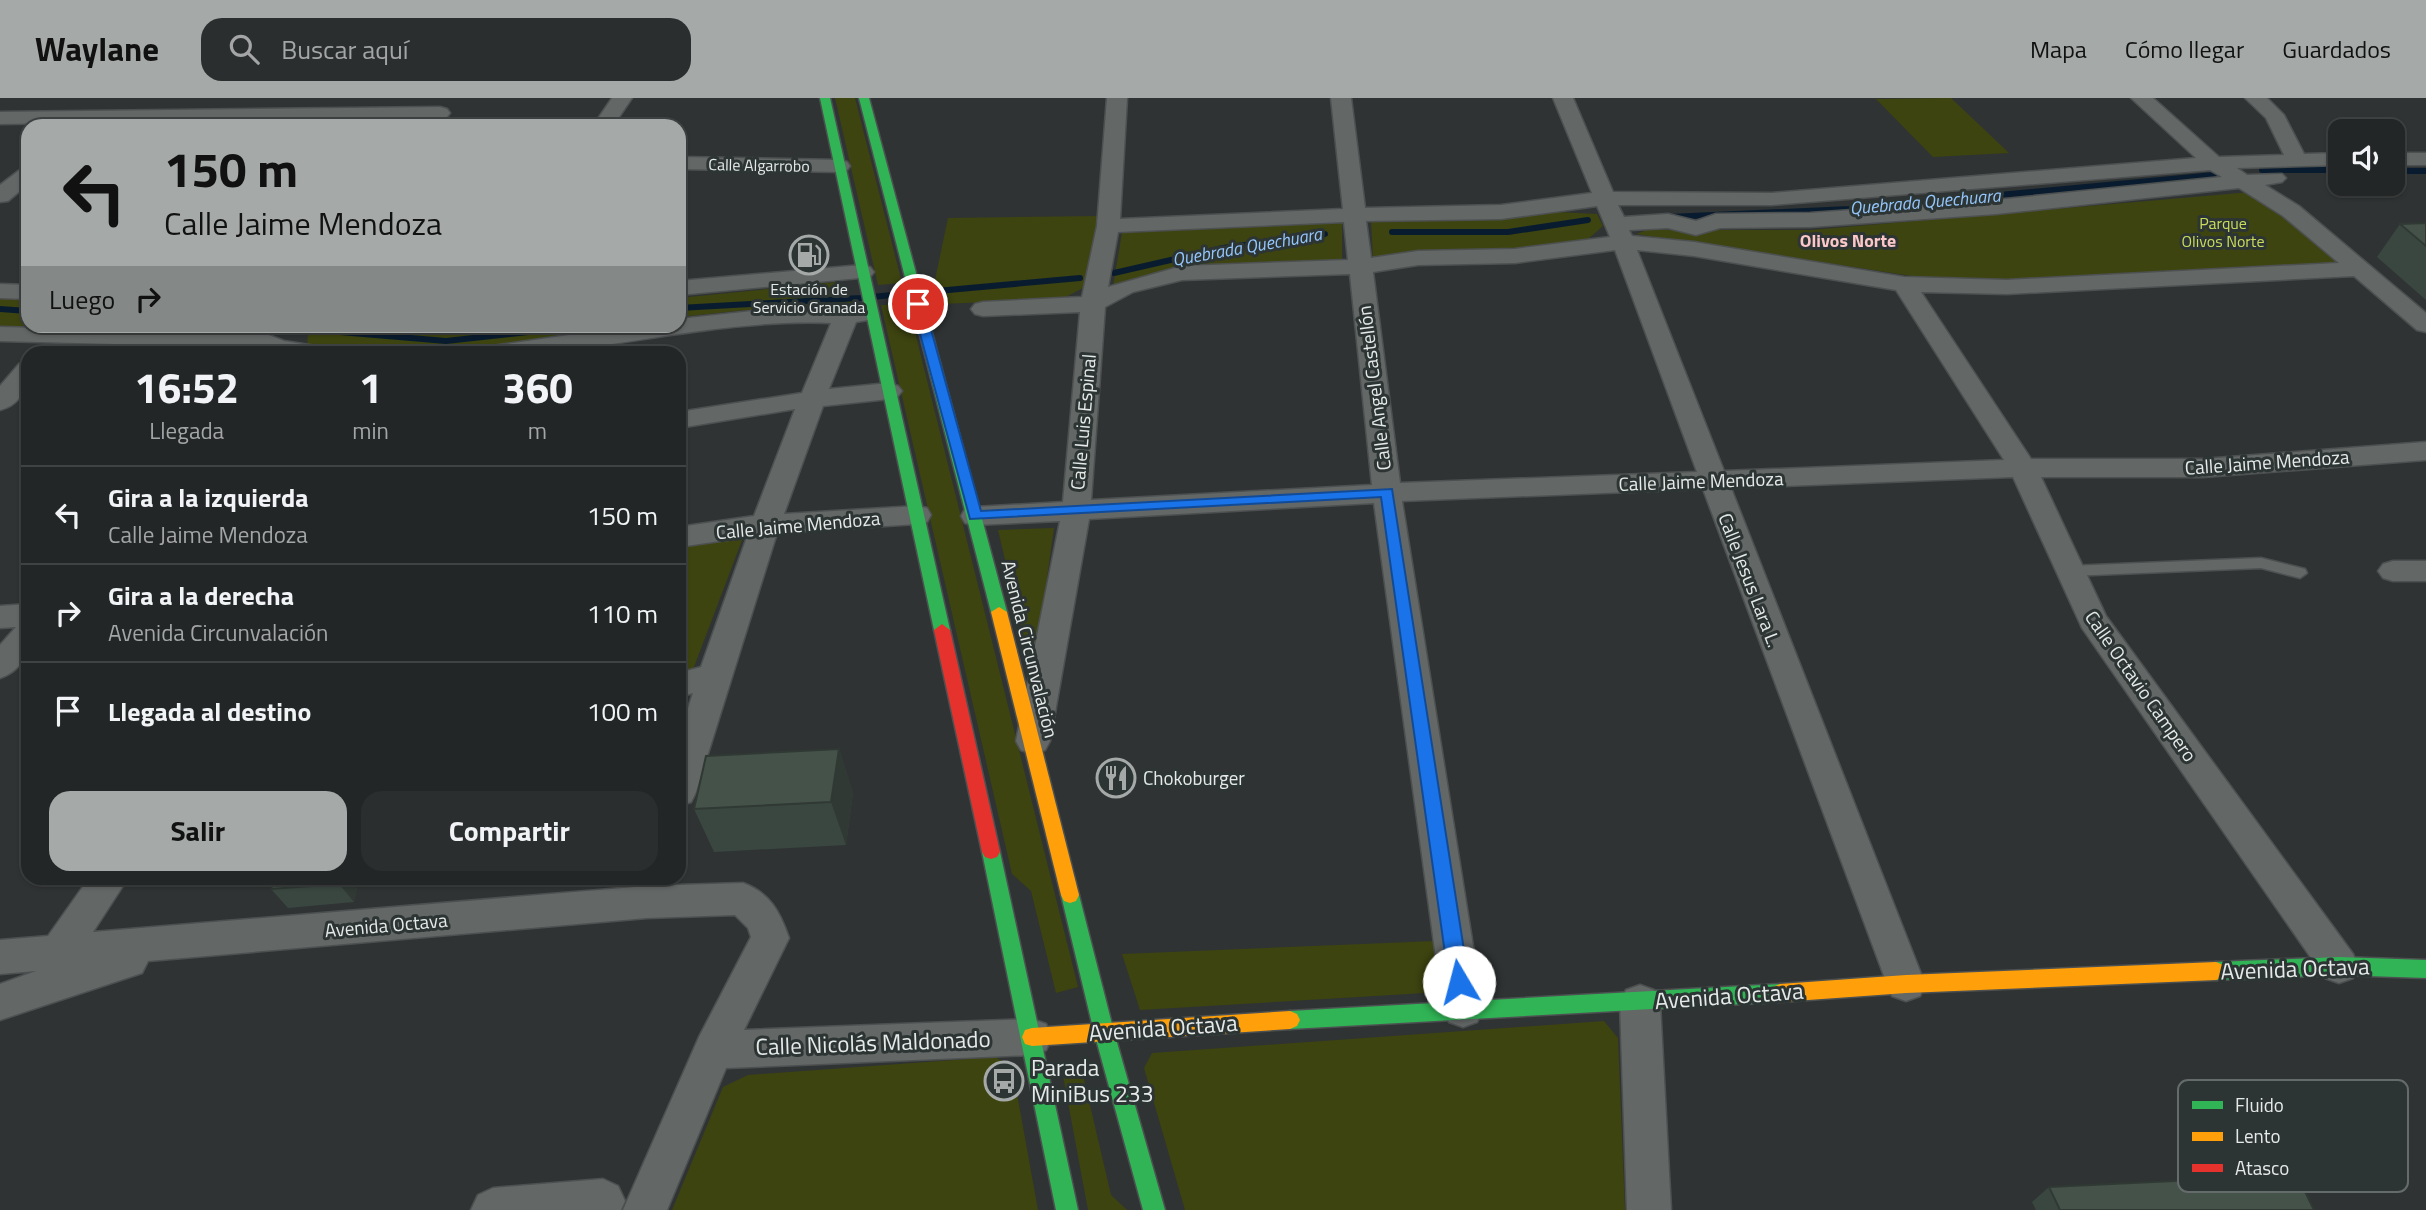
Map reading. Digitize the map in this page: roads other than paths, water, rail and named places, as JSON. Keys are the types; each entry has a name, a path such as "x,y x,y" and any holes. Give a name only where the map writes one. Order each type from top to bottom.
{"main road":[{"path":"825,98 864,279 863,312 889,391 1032,1037 1067,1210"},
{"name":"Avenida Circunvalación","path":"864,98 975,516 1104,1032 1154,1210"},
{"name":"Avenida Octava","path":"1032,1037 1463,1009 1640,1003 1906,984 2339,966 2426,969"}],"street":[{"path":"92,119 117,98"},
{"path":"608,119 622,98"},
{"name":"Calle Luis Espinal","path":"1032,746 1076,511 1093,304 1108,226 1117,98"},
{"name":"Calle Angel Castellón","path":"1342,98 1387,492 1463,1009"},
{"name":"Calle Jesus Lara L.","path":"1563,98 1614,221 1906,984"},
{"path":"2141,98 2214,163 2291,211 2426,326"},
{"path":"2255,98 2274,115 2297,160"},
{"path":"322,119 442,112"},
{"path":"0,118 22,119"},
{"path":"983,309 1093,304 1125,287 1182,273 1266,268 1360,267 1418,258 1515,256 1614,221 1772,199 2214,163 2328,159"},
{"path":"2405,159 2426,159"},
{"name":"Calle Algarrobo","path":"686,163 840,166"},
{"path":"1108,226 1356,215 1501,212 1614,221 1671,221 1693,230 1705,228 1716,221 1810,220 1996,207 2288,177 2328,177"},
{"path":"2405,177 2426,177"},
{"path":"0,196 15,179"},
{"path":"1614,221 1694,249 1904,284 2007,288 2358,269"},
{"path":"686,288 864,279"},
{"name":"Calle Octavio Campero","path":"1904,284 2023,468 2093,620 2339,966"},
{"path":"0,291 21,292"},
{"path":"686,325 790,314 863,312"},
{"path":"686,768 713,676 811,399 863,312"},
{"path":"541,346 631,333"},
{"path":"0,334 49,344 266,341 271,346"},
{"path":"0,402 21,377"},
{"path":"686,419 811,399 889,391"},
{"name":"Calle Jaime Mendoza","path":"975,516 1387,492 2023,468 2203,468 2426,452"},
{"name":"Calle Jaime Mendoza","path":"686,536 768,524 917,515"},
{"path":"2393,571 2426,571"},
{"path":"0,617 21,616"},
{"path":"0,666 21,642"},
{"path":"686,683 713,676"},
{"path":"16,996 57,953 105,885"},
{"name":"Avenida Octava","path":"0,957 219,939 650,890 743,899 764,919 770,938 713,1050"},
{"path":"16,996 118,964 219,939"},
{"path":"1640,1003 1649,1210"},
{"name":"Calle Nicolás Maldonado","path":"713,1050 1032,1037"},
{"path":"645,1210 713,1050"},
{"path":"493,1210 603,1201"}],"lane":[{"path":"2069,571 2261,563 2300,573"}],"waterway":[{"name":"Quebrada Quechuara","path":"2262,170 2328,170"},
{"name":"Quebrada Quechuara","path":"2405,171 2426,171"},
{"name":"Quebrada Quechuara","path":"1669,217 1849,209 2214,175"},
{"name":"Quebrada Quechuara","path":"1392,232 1508,232 1588,220"},
{"name":"Quebrada Quechuara","path":"1114,273 1223,248 1325,234"},
{"name":"Quebrada Quechuara","path":"686,308 860,298 1080,278"},
{"name":"Quebrada Quechuara","path":"0,309 21,310"},
{"name":"Quebrada Quechuara","path":"352,333 446,341 519,333"}],"place":[{"name":"Estación de Servicio Granada","path":"809,255"},
{"name":"Chokoburger","path":"1116,778"},
{"name":"Parada MiniBus 233","path":"1004,1081"}],"district":[{"name":"Olivos Norte","path":"1848,241"}],"park label":[{"name":"Parque Olivos Norte","path":"2223,232"}]}
